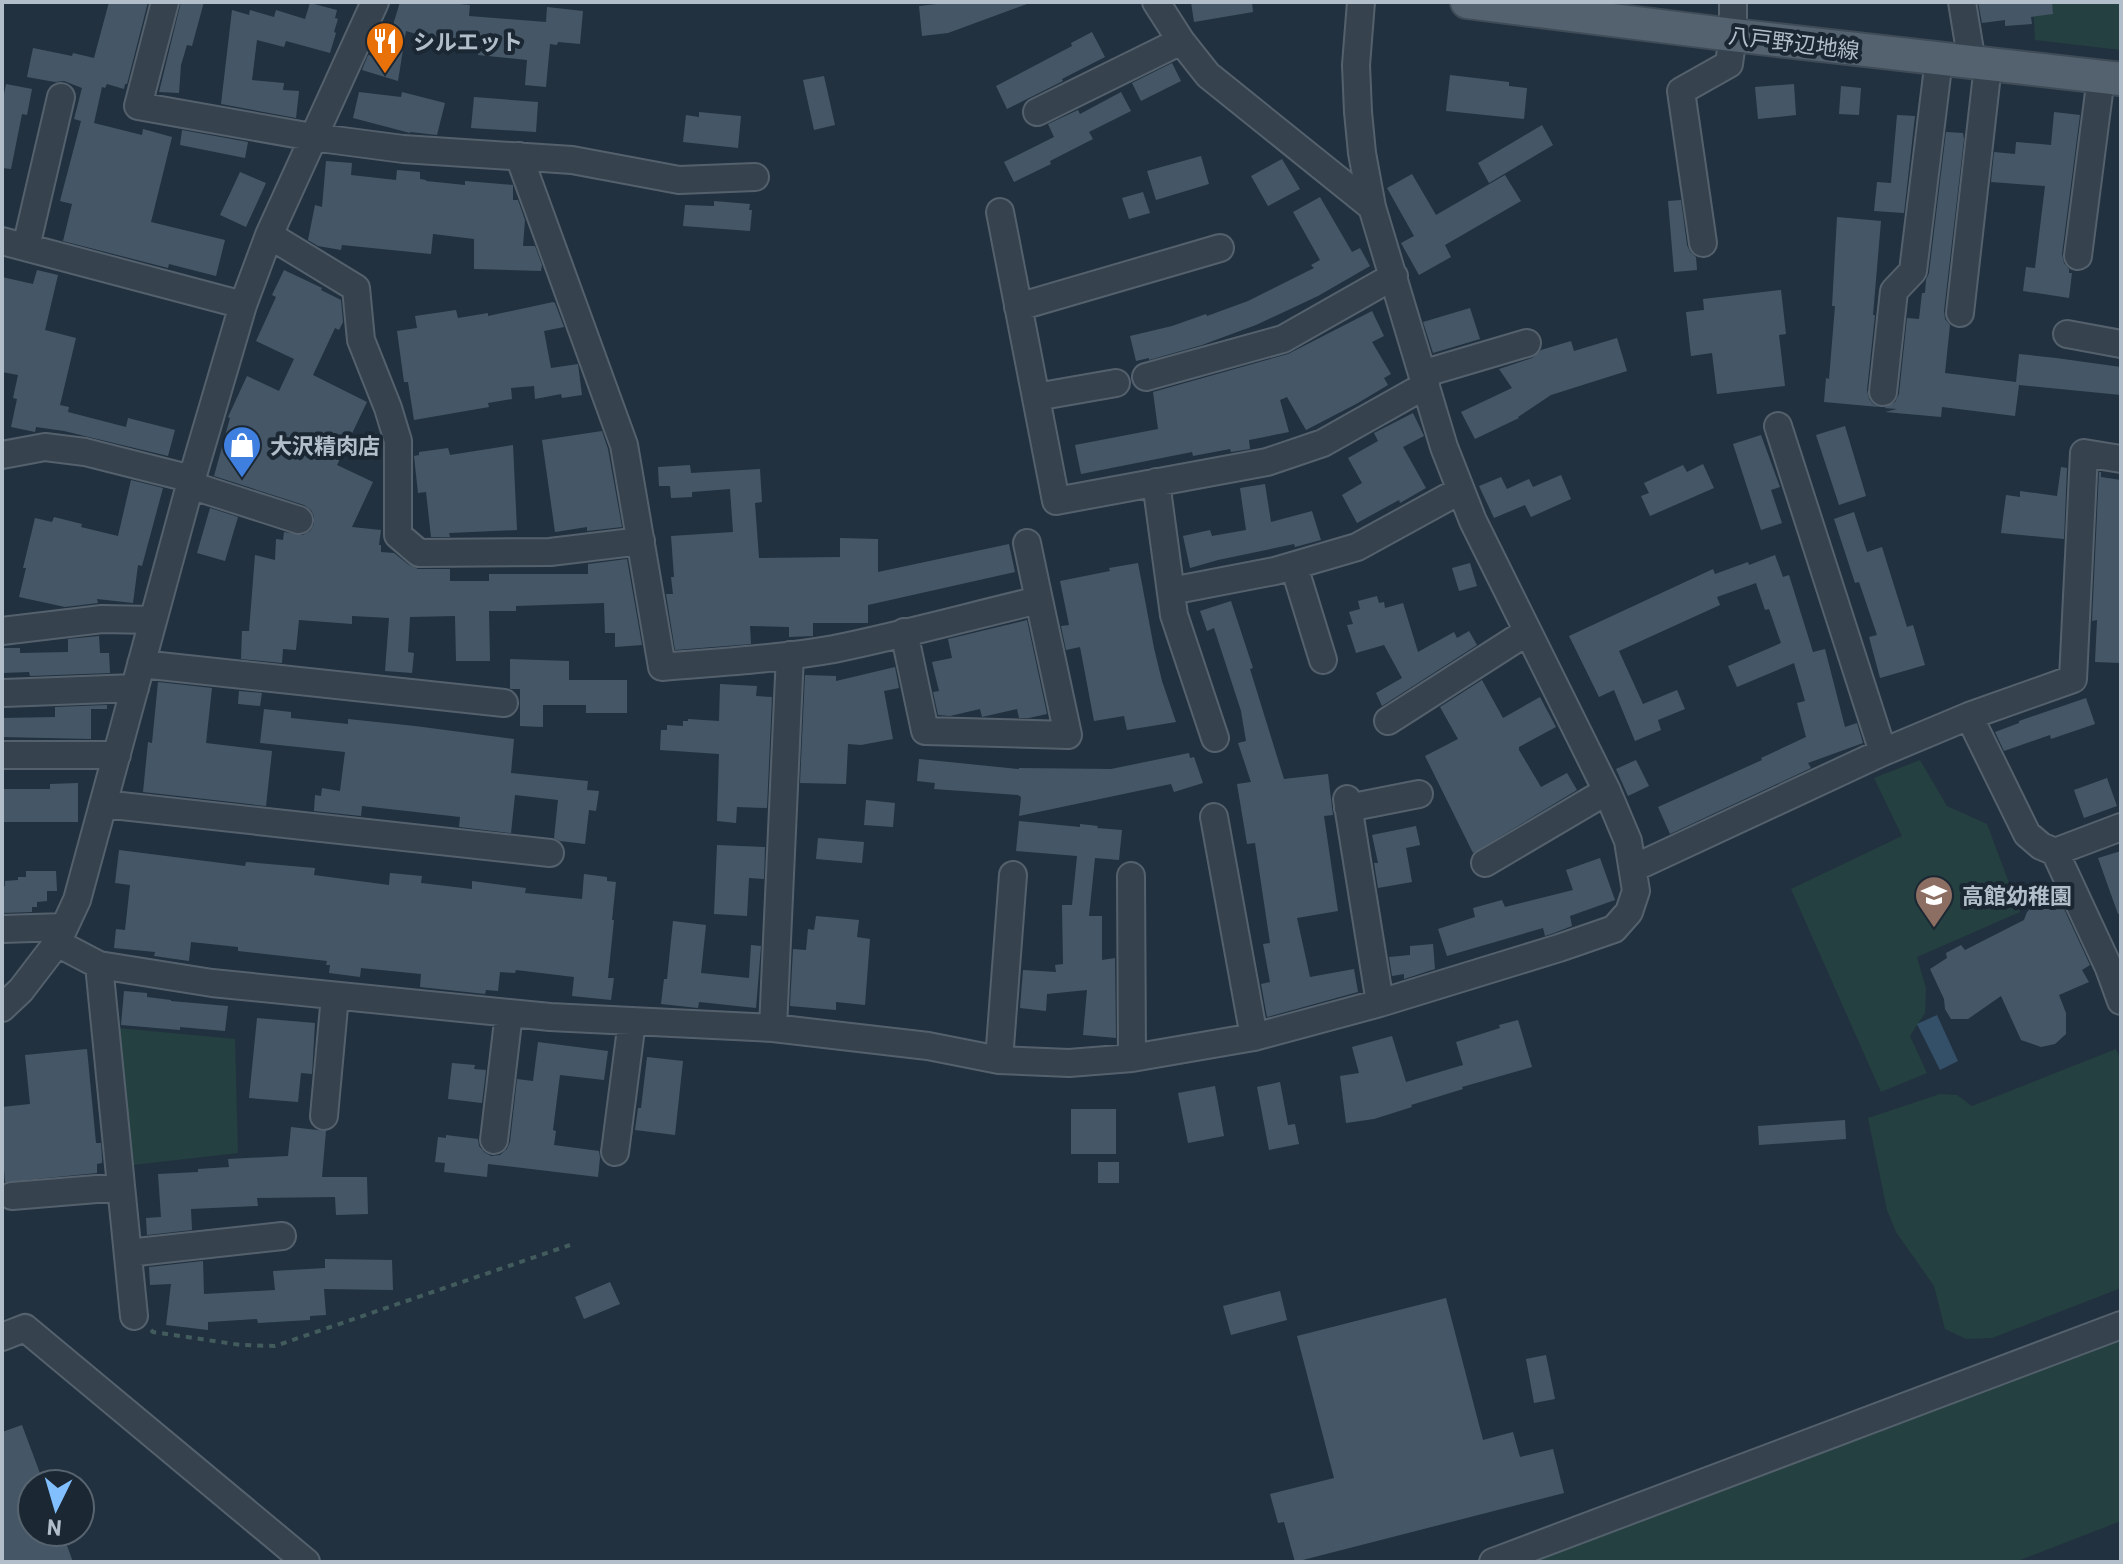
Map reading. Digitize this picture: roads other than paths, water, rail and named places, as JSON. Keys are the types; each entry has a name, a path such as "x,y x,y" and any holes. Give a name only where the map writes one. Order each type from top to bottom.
{"main road":[{"name":"八戸野辺地線","path":"1467,2 2111,78"}],"street":[{"path":"165,2 138,106 312,137 403,149 572,160 679,180 755,177"},
{"path":"2,1008 21,990 61,935 77,900 191,482 243,305 269,235 375,2"},
{"path":"1156,2 1208,75 1372,207"},
{"path":"2,929 61,935 99,965 212,983 509,1013 773,1028 928,1046 999,1060 1069,1063 1132,1058 1254,1037 1380,1003 1614,929 1629,912 1636,891 1628,841 1607,791 1473,521 1444,447 1372,207 1358,112 1356,65 1361,2"},
{"path":"1703,243 1681,91 1729,64 1733,2"},
{"path":"1960,313 1980,64 1962,2"},
{"path":"1037,112 1181,41"},
{"path":"1883,392 1894,291 1913,271 1939,59"},
{"path":"2078,256 2111,78"},
{"path":"61,97 14,244 243,305"},
{"path":"519,156 624,445 662,667 834,649 1039,600"},
{"path":"1000,212 1056,501 1267,462 1323,443 1424,380 1527,343"},
{"path":"269,235 356,288 361,340 398,441 398,535 419,553 550,552 641,541"},
{"path":"1018,307 1220,248"},
{"path":"1146,377 1283,339 1394,276"},
{"path":"2067,334 2121,344"},
{"path":"1036,397 1116,383"},
{"path":"1778,426 1883,752"},
{"path":"2,455 45,447 85,452 191,482 299,520"},
{"path":"1634,868 1883,752 1969,716 2073,679 2084,453 2121,459"},
{"path":"1156,482 1174,615 1215,738"},
{"path":"1171,591 1275,571 1357,547 1461,490"},
{"path":"904,632 925,731 1068,735 1027,543"},
{"path":"1294,566 1323,660"},
{"path":"2,631 102,619 153,620"},
{"path":"1388,721 1527,632"},
{"path":"773,1028 790,655"},
{"path":"4,693 138,676 504,703"},
{"path":"1969,716 2027,834 2041,846 2055,852 2115,966 2121,1001"},
{"path":"2,755 117,755"},
{"path":"1485,863 1607,791"},
{"path":"1380,1003 1348,804 1419,794"},
{"path":"103,804 550,853"},
{"path":"1214,817 1254,1037"},
{"path":"2055,852 2121,827"},
{"path":"999,1060 1013,875"},
{"path":"1131,876 1132,1058"},
{"path":"99,965 134,1316"},
{"path":"324,1116 335,996"},
{"path":"494,1140 509,1013"},
{"path":"615,1152 632,1021"},
{"path":"12,1196 121,1187"},
{"path":"128,1253 282,1236"},
{"path":"1493,1562 2121,1325"},
{"path":"2,1337 25,1328 301,1561"}],"water":[{"path":"1937,1015 1958,1061 1940,1070 1917,1024"}],"place":[{"name":"シルエット","path":"385,75"},
{"name":"大沢精肉店","path":"242,479"},
{"name":"高館幼稚園","path":"1934,929"}]}
